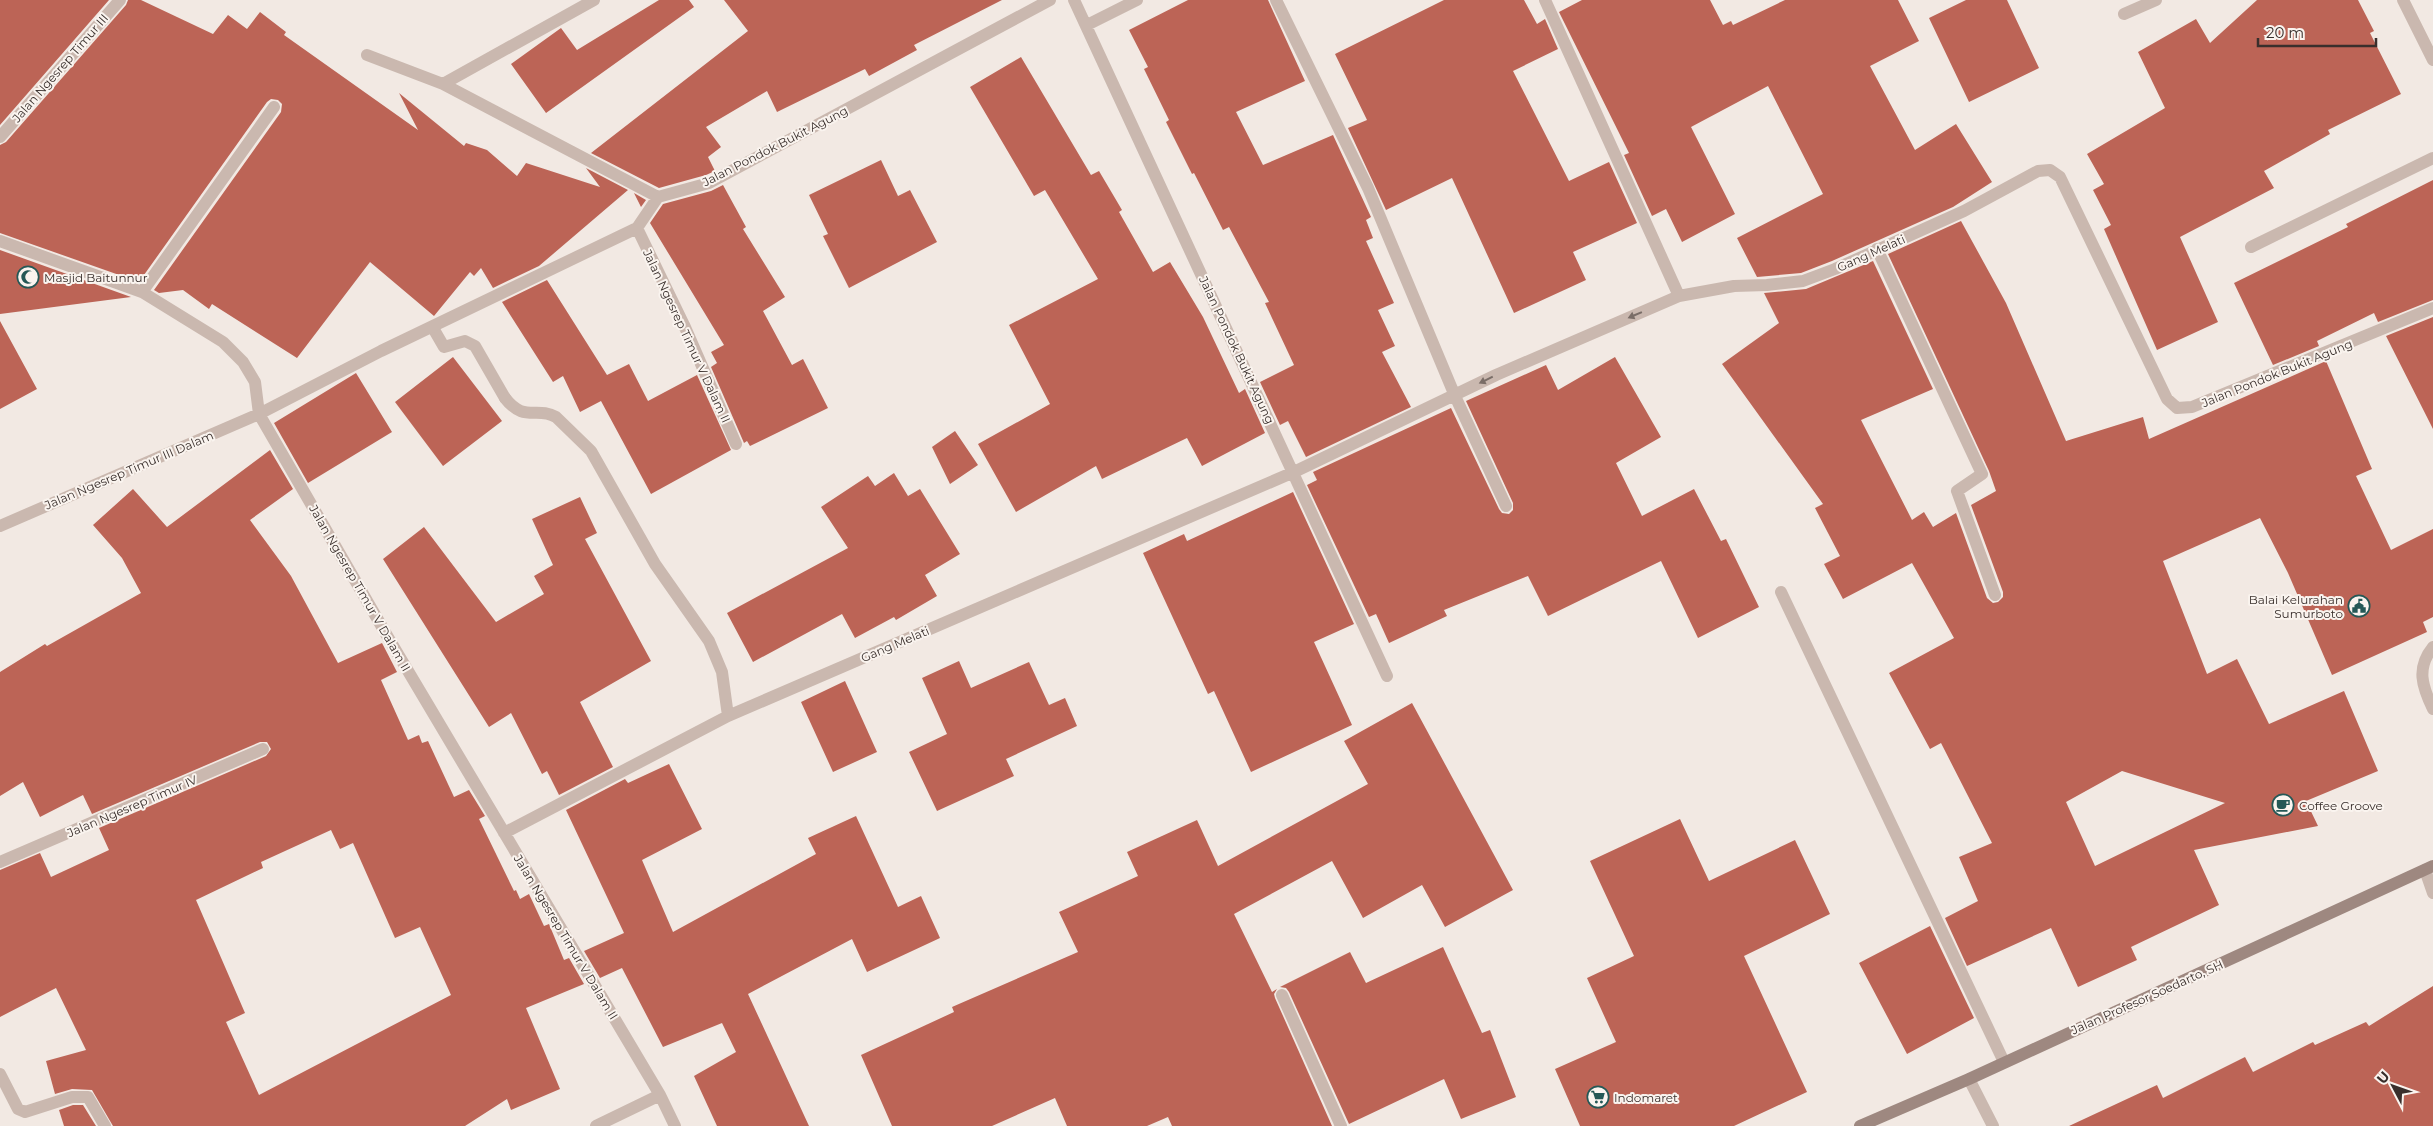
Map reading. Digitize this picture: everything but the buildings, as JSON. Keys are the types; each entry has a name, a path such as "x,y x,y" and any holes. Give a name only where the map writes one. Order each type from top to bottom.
{"main road":[{"name":"Jalan Profesor Soedarto, SH","path":"1860,1126 1968,1079 2429,868"}],"street":[{"name":"Jalan Ngesrep Timur III","path":"0,137 120,0"},
{"path":"443,84 594,0"},
{"name":"Jalan Pondok Bukit Agung","path":"658,197 709,183 1050,0"},
{"name":"Jalan Pondok Bukit Agung","path":"1074,0 1387,676"},
{"path":"1087,25 1137,0"},
{"path":"1276,0 1368,188 1455,396 1506,506"},
{"path":"1545,0 1679,296"},
{"path":"2124,14 2156,0"},
{"path":"2402,0 2433,60"},
{"path":"0,241 142,292 223,342 243,362 255,382 259,414 381,351 637,228 658,197 443,84 367,55"},
{"path":"142,292 274,107"},
{"path":"2251,247 2433,158"},
{"name":"Jalan Pondok Bukit Agung","path":"2050,170 2060,177 2167,399 2177,408 2192,407 2433,308"},
{"name":"Gang Melati","path":"504,833 728,716 1294,472 1496,375 1679,296 1734,286 1803,281 1964,211 2038,171 2050,170"},
{"name":"Jalan Ngesrep Timur V Dalam II","path":"637,228 684,325 736,444"},
{"path":"1877,249 1982,474 1957,491 1995,595"},
{"path":"432,328 444,347 465,341 474,346 513,408 528,413 550,414 556,417 591,450 654,564 709,641 722,672 728,716"},
{"name":"Jalan Ngesrep Timur V Dalam II","path":"259,414 660,1095 675,1126"},
{"name":"Jalan Ngesrep Timur III Dalam","path":"0,526 259,414"},
{"path":"1781,592 2004,1062"},
{"path":"2433,647 2421,668 2426,694 2433,709"},
{"name":"Jalan Ngesrep Timur IV","path":"0,862 263,749"},
{"path":"2429,868 2433,892"},
{"path":"1282,995 1341,1126"},
{"path":"0,1074 18,1109 25,1112 72,1097 88,1098 105,1126"},
{"path":"1968,1079 1993,1126"},
{"path":"596,1126 660,1095"}],"place":[{"name":"Masjid Baitunnur","path":"28,277"},
{"name":"Balai Kelurahan Sumurboto","path":"2359,606"},
{"name":"Coffee Groove","path":"2283,805"},
{"name":"Indomaret","path":"1598,1097"}]}
